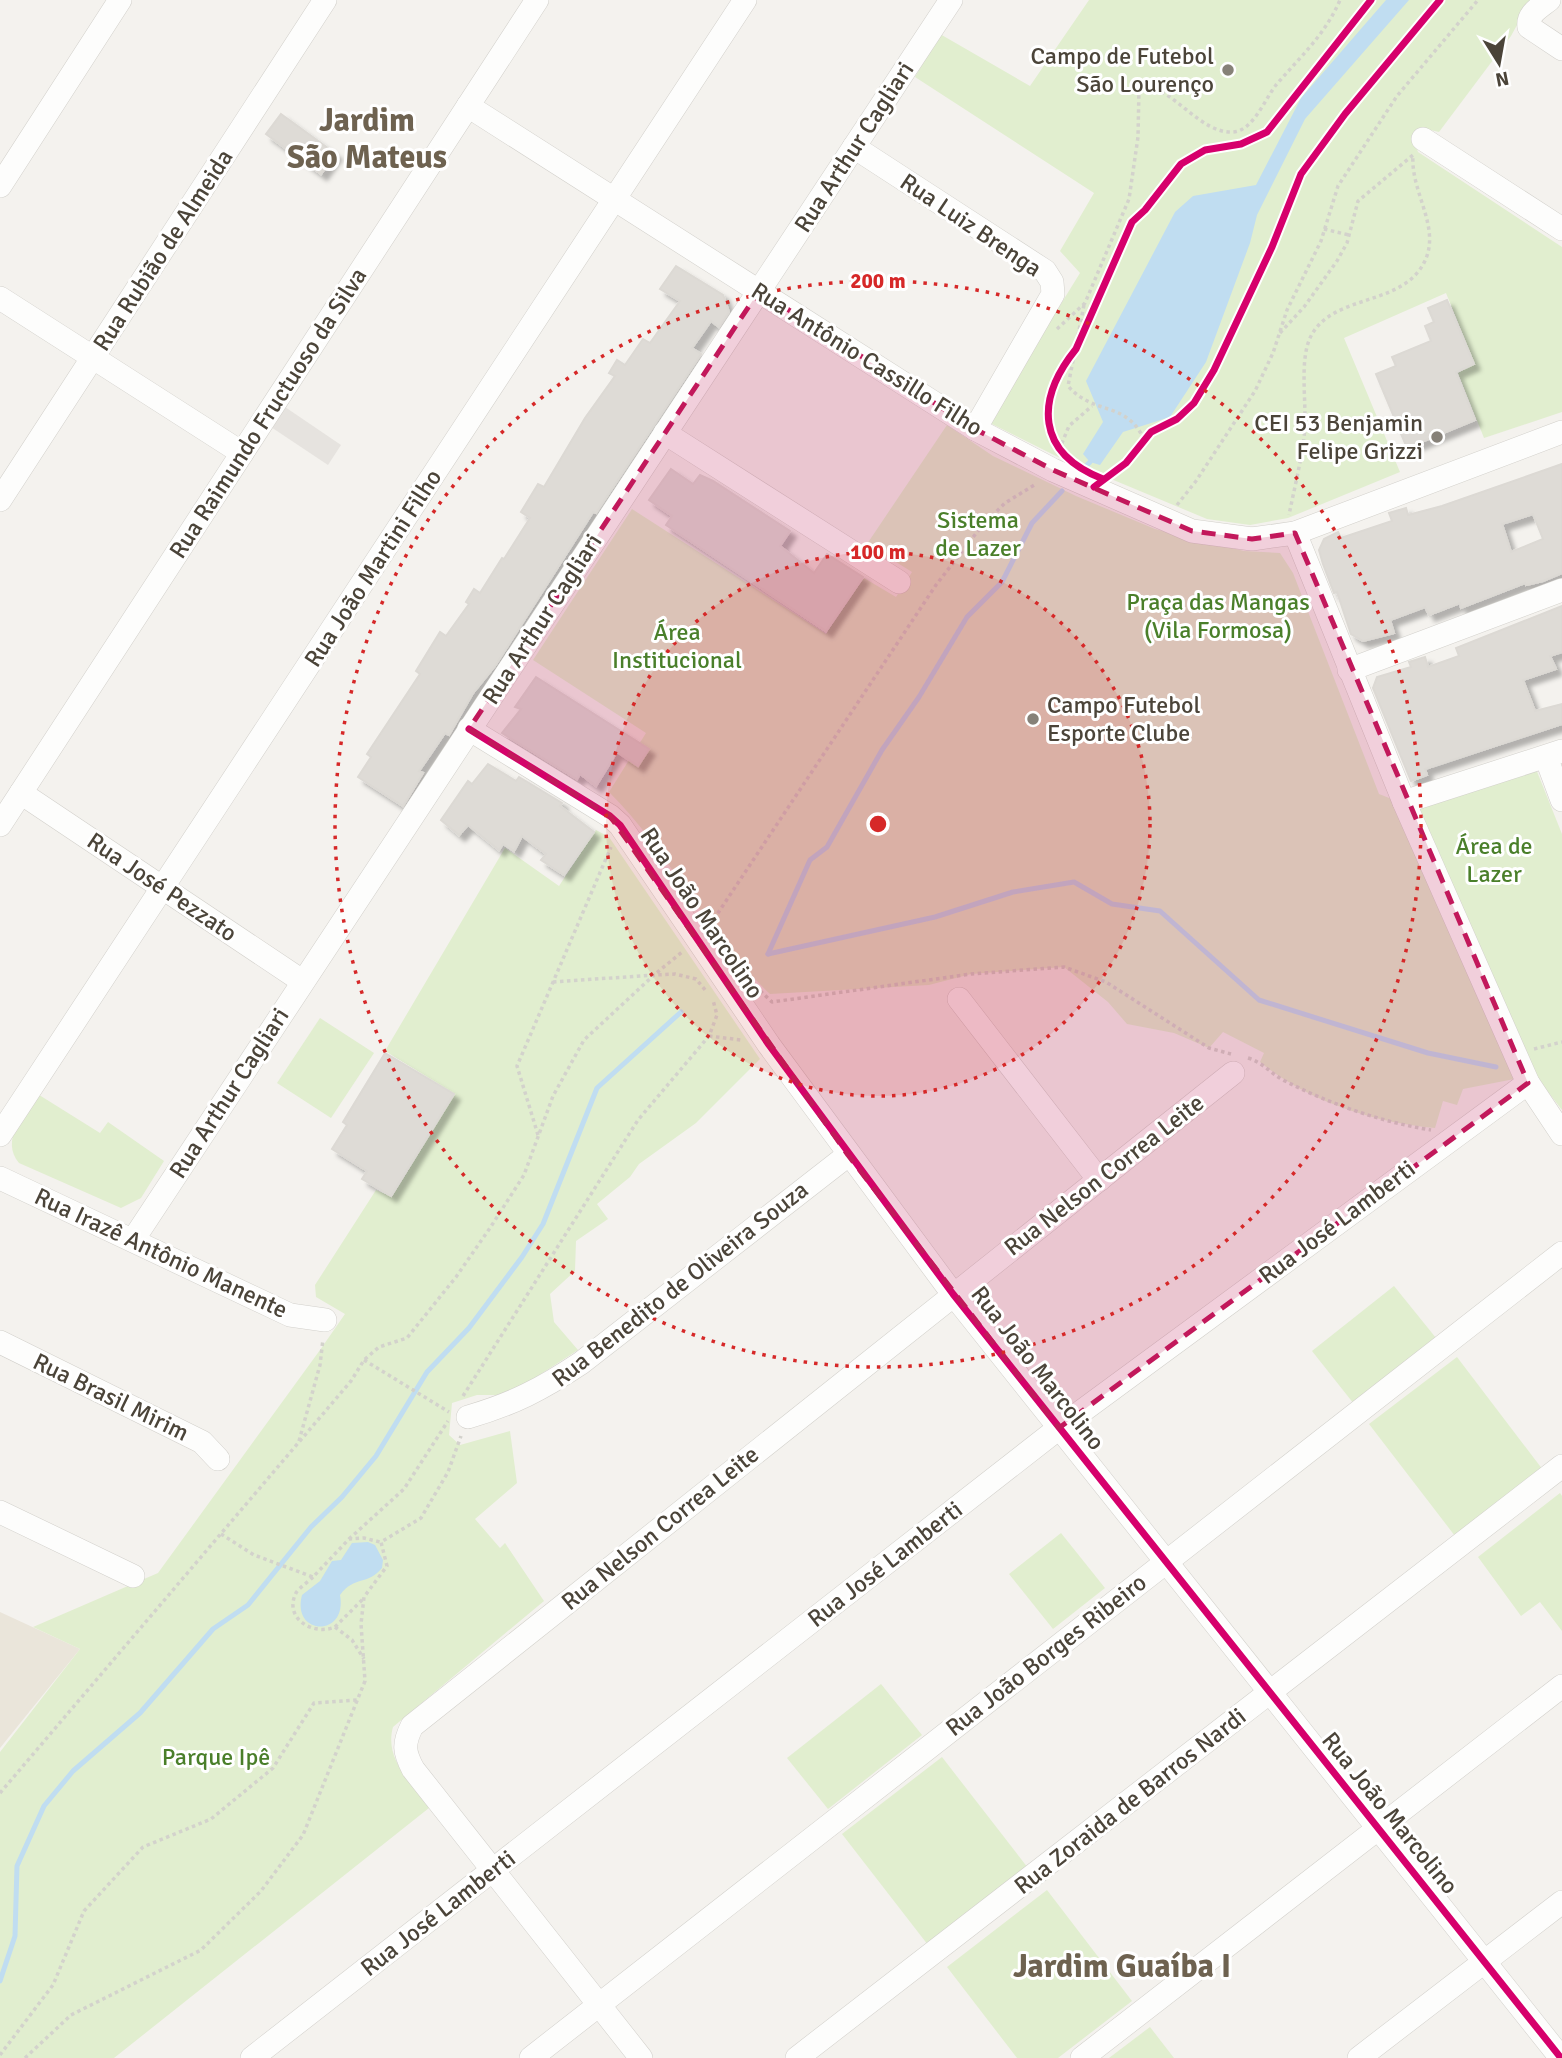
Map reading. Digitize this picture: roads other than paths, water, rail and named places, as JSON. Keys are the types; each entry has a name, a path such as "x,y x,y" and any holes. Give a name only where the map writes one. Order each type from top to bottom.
{"street":[{"path":"0,186 120,0"},
{"name":"Rua Rubião de Almeida","path":"0,500 325,0"},
{"name":"Rua Raimundo Fructuoso da Silva","path":"0,825 537,0"},
{"name":"Rua João Martini Filho","path":"0,1135 745,0"},
{"name":"Rua Arthur Cagliari","path":"133,1240 951,0"},
{"path":"1549,0 1532,13 1528,20 1529,27 1562,49"},
{"name":"Rua Antônio Cassillo Filho","path":"468,106 975,429 1060,459 1192,531 1252,539 1291,528 1562,432"},
{"path":"1423,139 1562,229"},
{"name":"Rua Luiz Brenga","path":"854,147 1045,271 1052,282 1053,294 975,429"},
{"path":"0,298 242,453"},
{"path":"665,433 899,582"},
{"path":"1291,528 1404,802 1515,1054 1528,1083 1562,1134"},
{"path":"1349,670 1562,590"},
{"name":"Rua João Marcolino","path":"469,729 610,816 620,825 848,1155 953,1294 1560,2058"},
{"path":"1404,802 1554,754 1562,800"},
{"name":"Rua José Pezzato","path":"21,793 302,981"},
{"path":"959,999 1099,1180"},
{"name":"Rua Nelson Correa Leite","path":"641,2058 413,1769 404,1753 405,1739 412,1726 1099,1180 1238,1062"},
{"name":"Rua José Lamberti","path":"252,2058 1059,1428 1528,1083"},
{"name":"Rua Benedito de Oliveira Souza","path":"464,1410 507,1406 539,1392 581,1363 848,1155"},
{"name":"Rua Irazê Antônio Manente","path":"0,1178 290,1315 325,1320"},
{"name":"Rua João Borges Ribeiro","path":"531,2058 1562,1253"},
{"name":"Rua Brasil Mirim","path":"0,1342 202,1442 218,1459"},
{"name":"Rua Zoraida de Barros Nardi","path":"797,2058 1562,1466"},
{"path":"0,1512 133,1576"},
{"path":"1082,2058 1562,1686"},
{"path":"1359,2058 1562,1902"}],"water":[{"path":"1386,0 1409,0 1305,119 1257,215 1250,243 1206,362 1170,417 1123,432 1100,465 1090,462 1083,454 1103,422 1086,381 1175,212 1193,196 1256,185 1301,98"},
{"path":"368,1542 375,1545 383,1560 382,1568 377,1574 345,1589 340,1595 340,1609 336,1619 329,1625 311,1624 304,1618 301,1609 302,1595 320,1581 332,1561 341,1560 352,1543"}],"waterway":[{"path":"1086,466 1090,462"},
{"path":"768,954 810,860 827,847 882,750 919,697 967,617 1002,582 1032,523 1062,491"},
{"path":"768,954 935,917 1013,892 1074,882 1112,904 1160,911 1259,1000 1428,1053 1496,1067"},
{"path":"0,1981 15,1936 17,1866 44,1806 73,1771 140,1713 213,1629 248,1605 311,1527 342,1497 376,1456 427,1372 469,1328 543,1224 597,1088 681,1012"}],"place":[{"name":"Campo de Futebol São Lourenço","path":"1228,70"},
{"name":"CEI 53 Benjamin Felipe Grizzi","path":"1437,437"},
{"name":"Campo Futebol Esporte Clube","path":"1033,719"}],"district":[{"name":"Jardim São Mateus","path":"367,138"},
{"name":"Jardim Guaíba I","path":"1122,1966"}],"park label":[{"name":"Sistema de Lazer","path":"978,534"},
{"name":"Praça das Mangas (Vila Formosa)","path":"1218,616"},
{"name":"Área Institucional","path":"677,646"},
{"name":"Área de Lazer","path":"1494,860"},
{"name":"Parque Ipê","path":"216,1757"}]}
